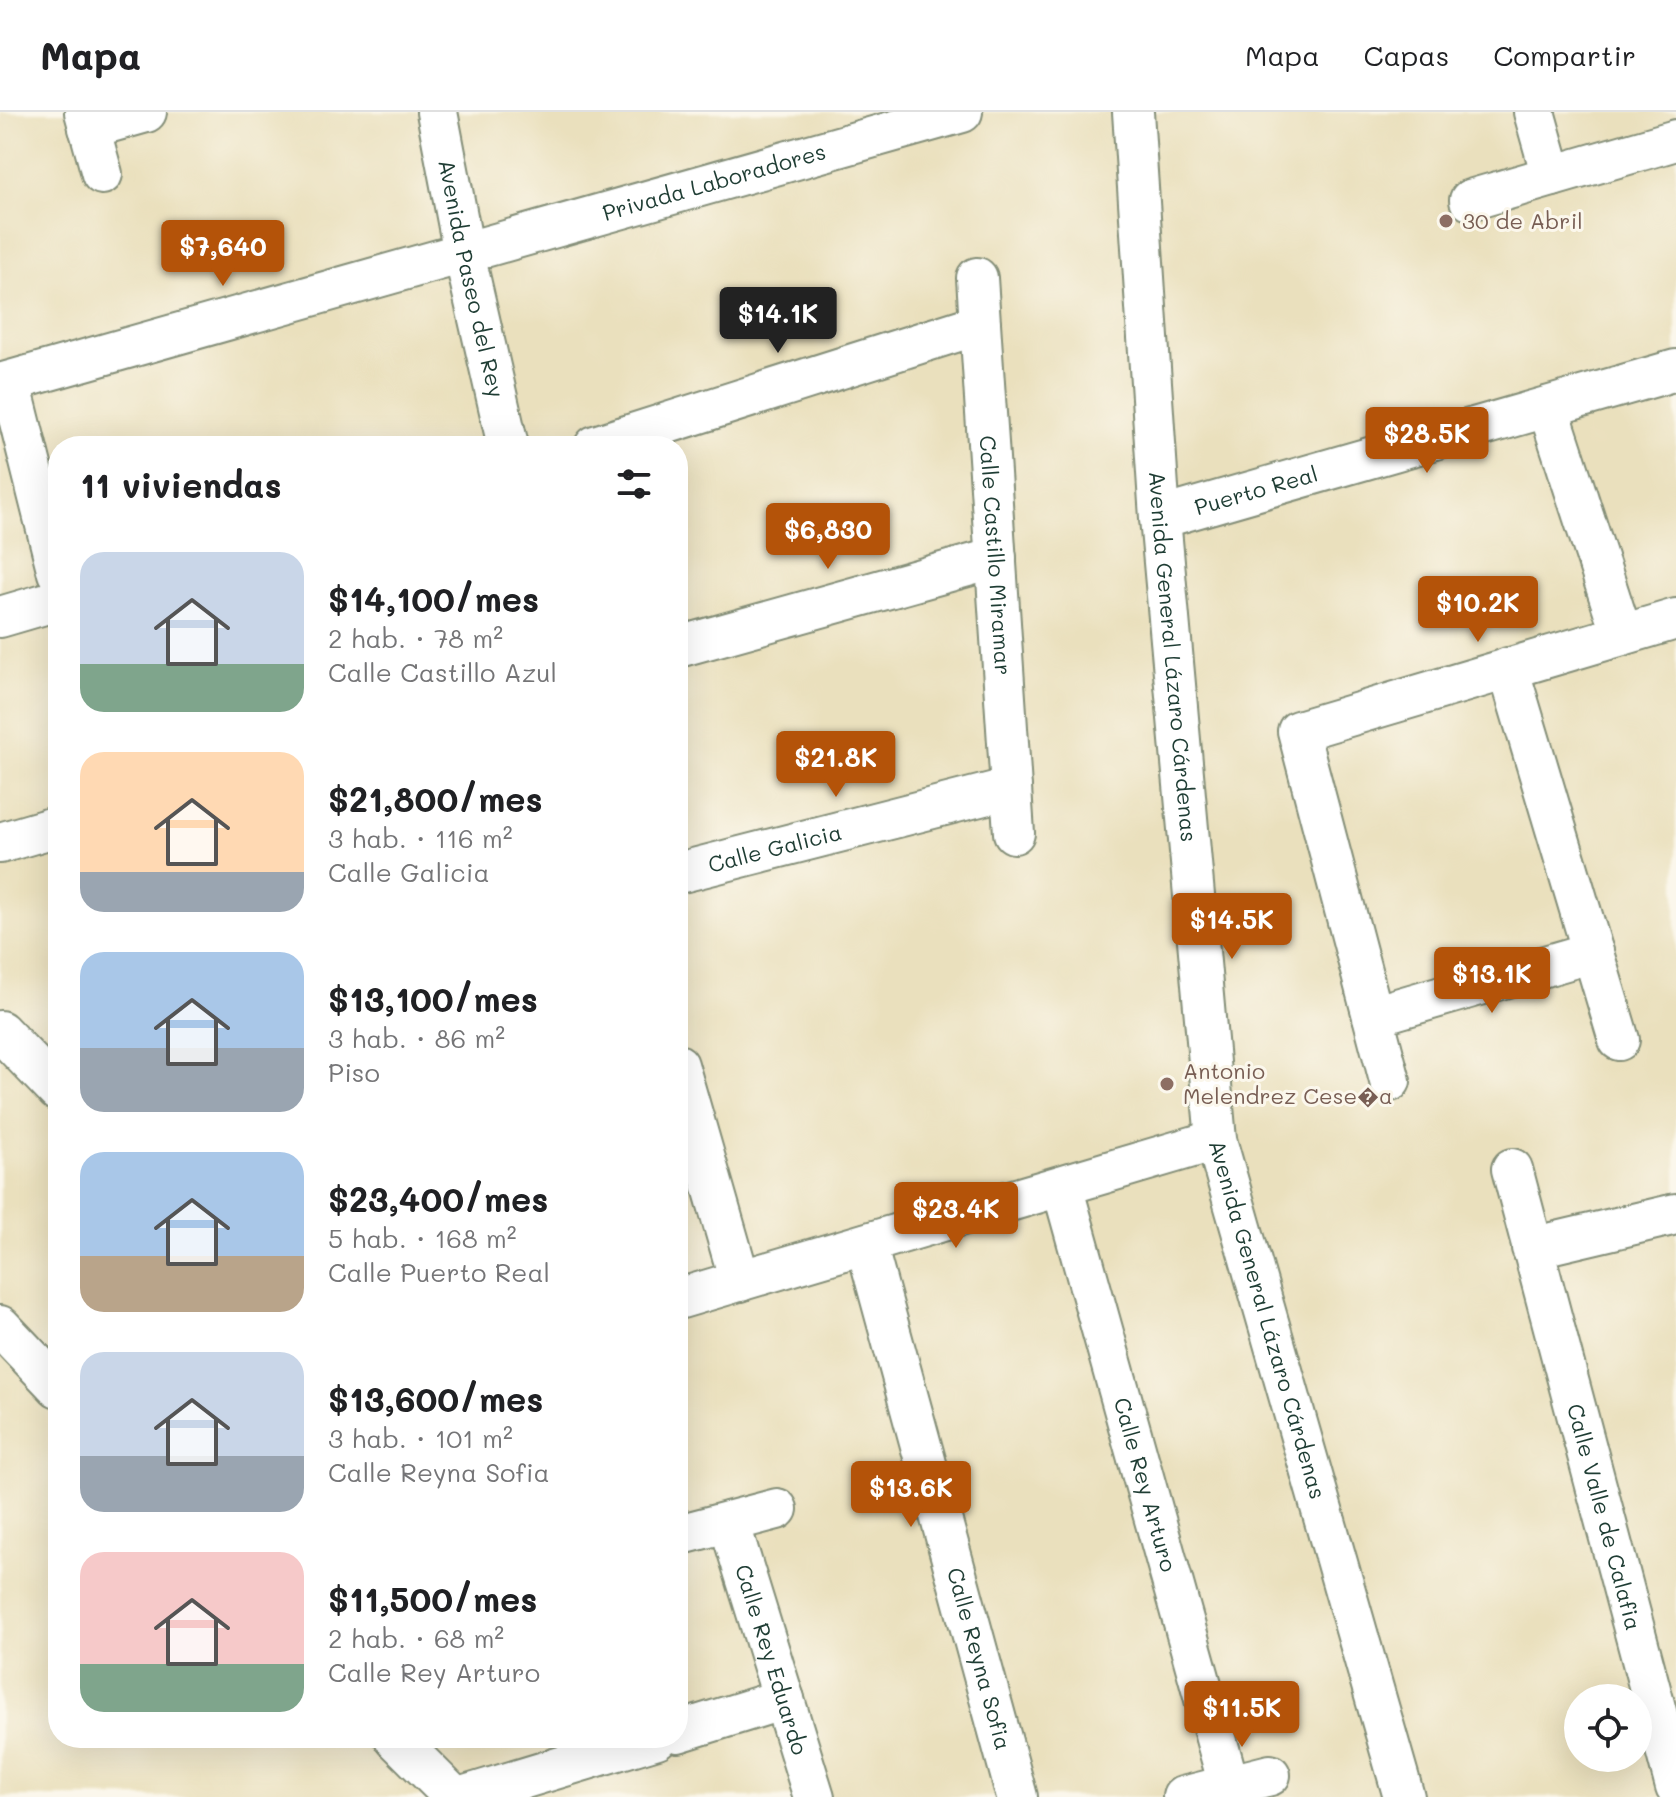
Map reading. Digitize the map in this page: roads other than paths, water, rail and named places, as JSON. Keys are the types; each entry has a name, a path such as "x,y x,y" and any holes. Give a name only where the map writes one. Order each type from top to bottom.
{"street":[{"path":"102,174 87,120 146,112"},
{"name":"Avenida Paseo del Rey","path":"437,112 464,253 506,436"},
{"name":"Privada Laboradores","path":"5,383 962,112"},
{"name":"Avenida General Lázaro Cárdenas","path":"1133,112 1160,518 1216,1140 1404,1797"},
{"path":"1534,112 1552,176"},
{"path":"1470,200 1676,140"},
{"name":"Calle Castillo Miramar","path":"977,278 1014,833"},
{"path":"627,436 980,324"},
{"name":"Puerto Real","path":"1160,518 1676,370"},
{"path":"5,383 48,537"},
{"path":"1548,407 1622,635"},
{"path":"688,644 996,558"},
{"path":"0,617 48,603"},
{"path":"1390,1081 1298,731 1676,619"},
{"path":"1508,668 1619,1040"},
{"name":"Calle Galicia","path":"688,870 1011,788"},
{"path":"0,843 48,829"},
{"path":"1373,1016 1593,952"},
{"path":"27,1045 48,1076"},
{"path":"688,1103 740,1281"},
{"path":"688,1296 1216,1140"},
{"name":"Calle Valle de Calafia","path":"1512,1169 1676,1787"},
{"name":"Calle Rey Arturo","path":"1062,1186 1229,1785"},
{"path":"1532,1248 1676,1214"},
{"name":"Calle Reyna Sofia","path":"866,1244 1017,1797"},
{"path":"0,1326 48,1376"},
{"path":"688,1532 777,1509"},
{"name":"Calle Rey Eduardo","path":"729,1522 814,1797"},
{"path":"688,1729 784,1699"},
{"path":"405,1748 454,1797"},
{"path":"462,1797 624,1748"},
{"path":"1183,1797 1270,1775"}],"place":[{"name":"30 de Abril","path":"1446,221"},
{"name":"Antonio Melendrez Cese�a","path":"1167,1084"}]}
